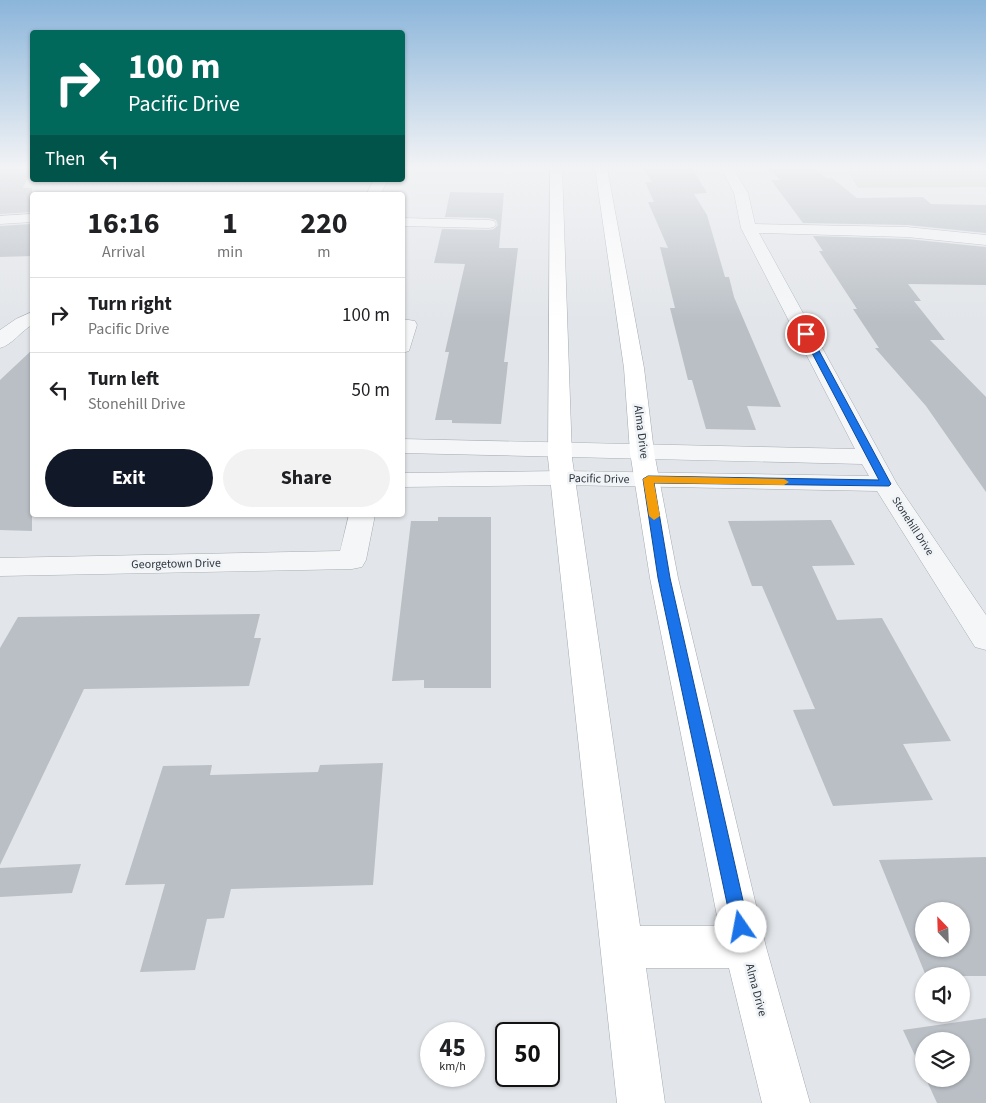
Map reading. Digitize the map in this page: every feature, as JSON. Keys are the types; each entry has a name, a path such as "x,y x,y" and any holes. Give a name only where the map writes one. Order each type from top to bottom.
{"main road":[{"path":"557,219 561,464 641,1103"},
{"name":"Alma Drive","path":"609,219 634,368 642,452 664,578 745,947 786,1103"},
{"path":"622,946 745,947"}],"street":[{"name":"Stonehill Drive","path":"747,219 749,228 885,484 986,639"},
{"path":"405,222 489,224"},
{"path":"749,228 907,232 986,240"},
{"path":"0,342 8,332 20,323 30,319"},
{"name":"Pacific Drive","path":"405,446 561,464 648,479 885,484"},
{"name":"Pacific Drive","path":"405,480 561,464 642,452 872,457"},
{"name":"Georgetown Drive","path":"1,569 352,560 362,517"}],"building":[{"path":"494,219 502,219 499,248 518,248 504,362 508,362 501,424 452,423 452,420 435,420 449,352 445,352 465,264 434,263 442,229 489,230 494,229 498,225"},
{"path":"656,219 708,219 725,277 729,277 734,297 781,407 747,406 756,430 706,429 692,380 688,380 670,308 675,308 660,247 668,248"},
{"path":"800,219 986,219 986,233 907,225 803,223"},
{"path":"30,224 30,256 0,257 0,226"},
{"path":"813,236 907,239 986,247 986,285 908,284 921,301 914,301 945,340 930,340 986,397 986,492 926,406 875,348 879,348 853,309 857,309 819,251 823,251"},
{"path":"30,352 30,517 32,517 32,531 0,530 0,380"},
{"path":"438,517 491,517 491,688 424,688 424,680 392,681 411,521 438,521"},
{"path":"831,520 855,565 812,566 837,620 882,618 951,741 903,744 933,800 833,806 793,710 815,709 762,586 752,586 728,521"},
{"path":"260,614 254,638 261,638 249,686 84,689 0,865 0,648 18,617"},
{"path":"383,763 373,885 231,889 224,918 207,919 195,970 140,972 165,884 125,885 163,766 212,765 210,775 318,772 320,765"},
{"path":"986,857 986,976 970,976 970,967 922,967 919,958 970,958 970,902 915,902 915,949 879,860"},
{"path":"81,864 72,893 0,897 0,868"},
{"path":"986,1018 986,1103 937,1103 930,1087 970,1087 970,1032 915,1032 915,1056 903,1030 970,1022 970,1020"}],"slow traffic":[{"path":"654,516 648,479 784,482"}],"route":[{"path":"741,927 664,578 648,479 885,484 806,334"}]}
